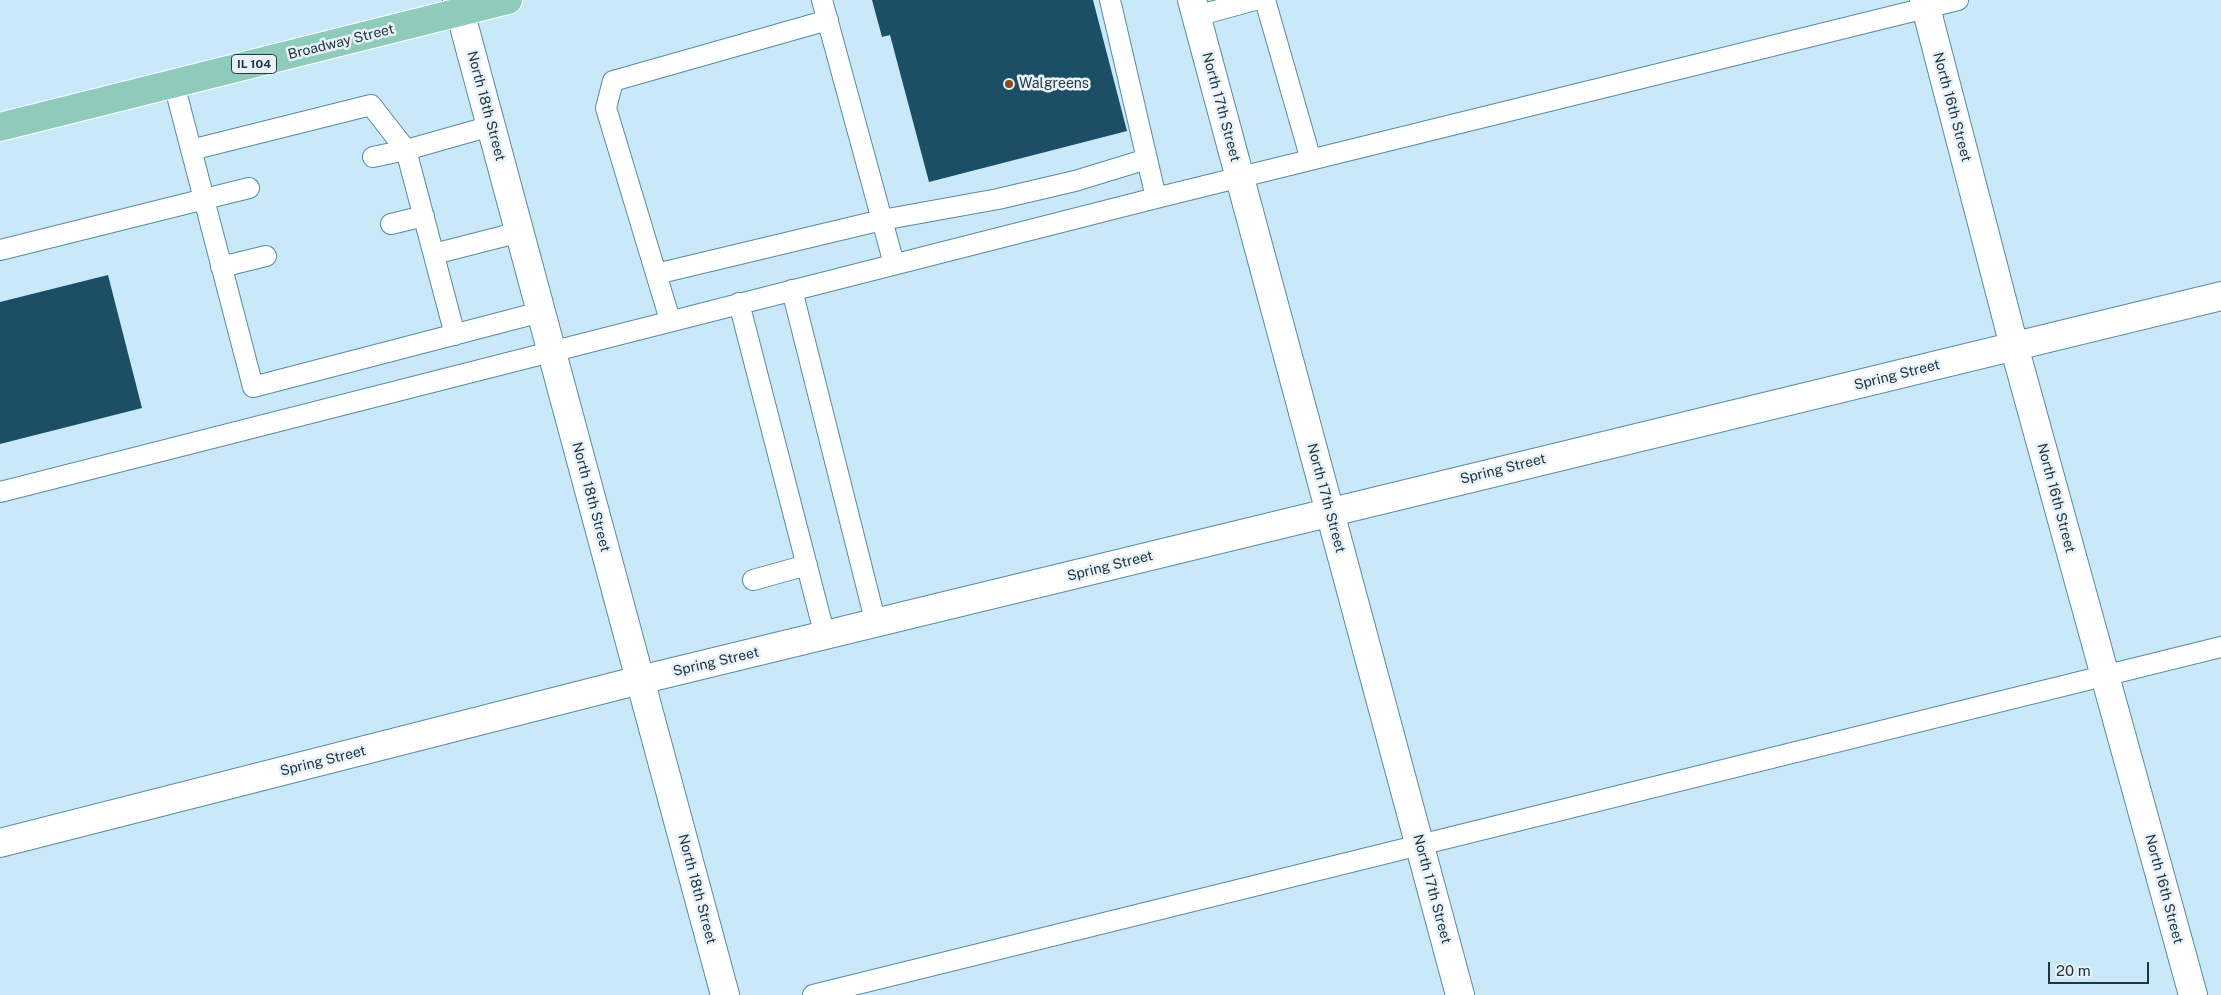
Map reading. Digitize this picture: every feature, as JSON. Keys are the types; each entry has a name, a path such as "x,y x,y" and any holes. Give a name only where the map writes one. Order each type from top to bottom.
{"main road":[{"name":"Broadway Street","path":"0,128 174,84 459,6 508,0"}],"street":[{"name":"North 16th Street","path":"1925,4 2014,346 2193,995"},
{"name":"North 18th Street","path":"459,6 725,995"},
{"name":"North 17th Street","path":"1194,8 1460,995"},
{"name":"Spring Street","path":"0,843 640,680 876,624 1329,511 2221,296"}],"lane":[{"path":"822,0 894,264"},
{"path":"1110,0 1156,198"},
{"path":"1194,8 1255,0"},
{"path":"1265,0 1311,160"},
{"path":"0,492 670,320 1925,4 1958,0"},
{"path":"670,320 606,108 613,82 828,20"},
{"path":"174,84 253,387 542,312"},
{"path":"191,150 371,105 406,150 455,335"},
{"path":"373,158 491,126"},
{"path":"656,274 882,220 998,199 1075,181 1147,159"},
{"path":"0,250 249,188"},
{"path":"391,224 424,216"},
{"path":"434,254 520,232"},
{"path":"221,266 266,256"},
{"path":"792,290 876,624"},
{"path":"739,303 825,636"},
{"path":"753,580 807,566"},
{"path":"814,995 2221,647"}],"building":[{"name":"Walgreens","path":"872,0 1093,0 1127,131 929,182 890,35 882,37"},
{"path":"108,275 142,408 0,444 0,302"}],"place":[{"name":"Walgreens","path":"1009,84"}]}
